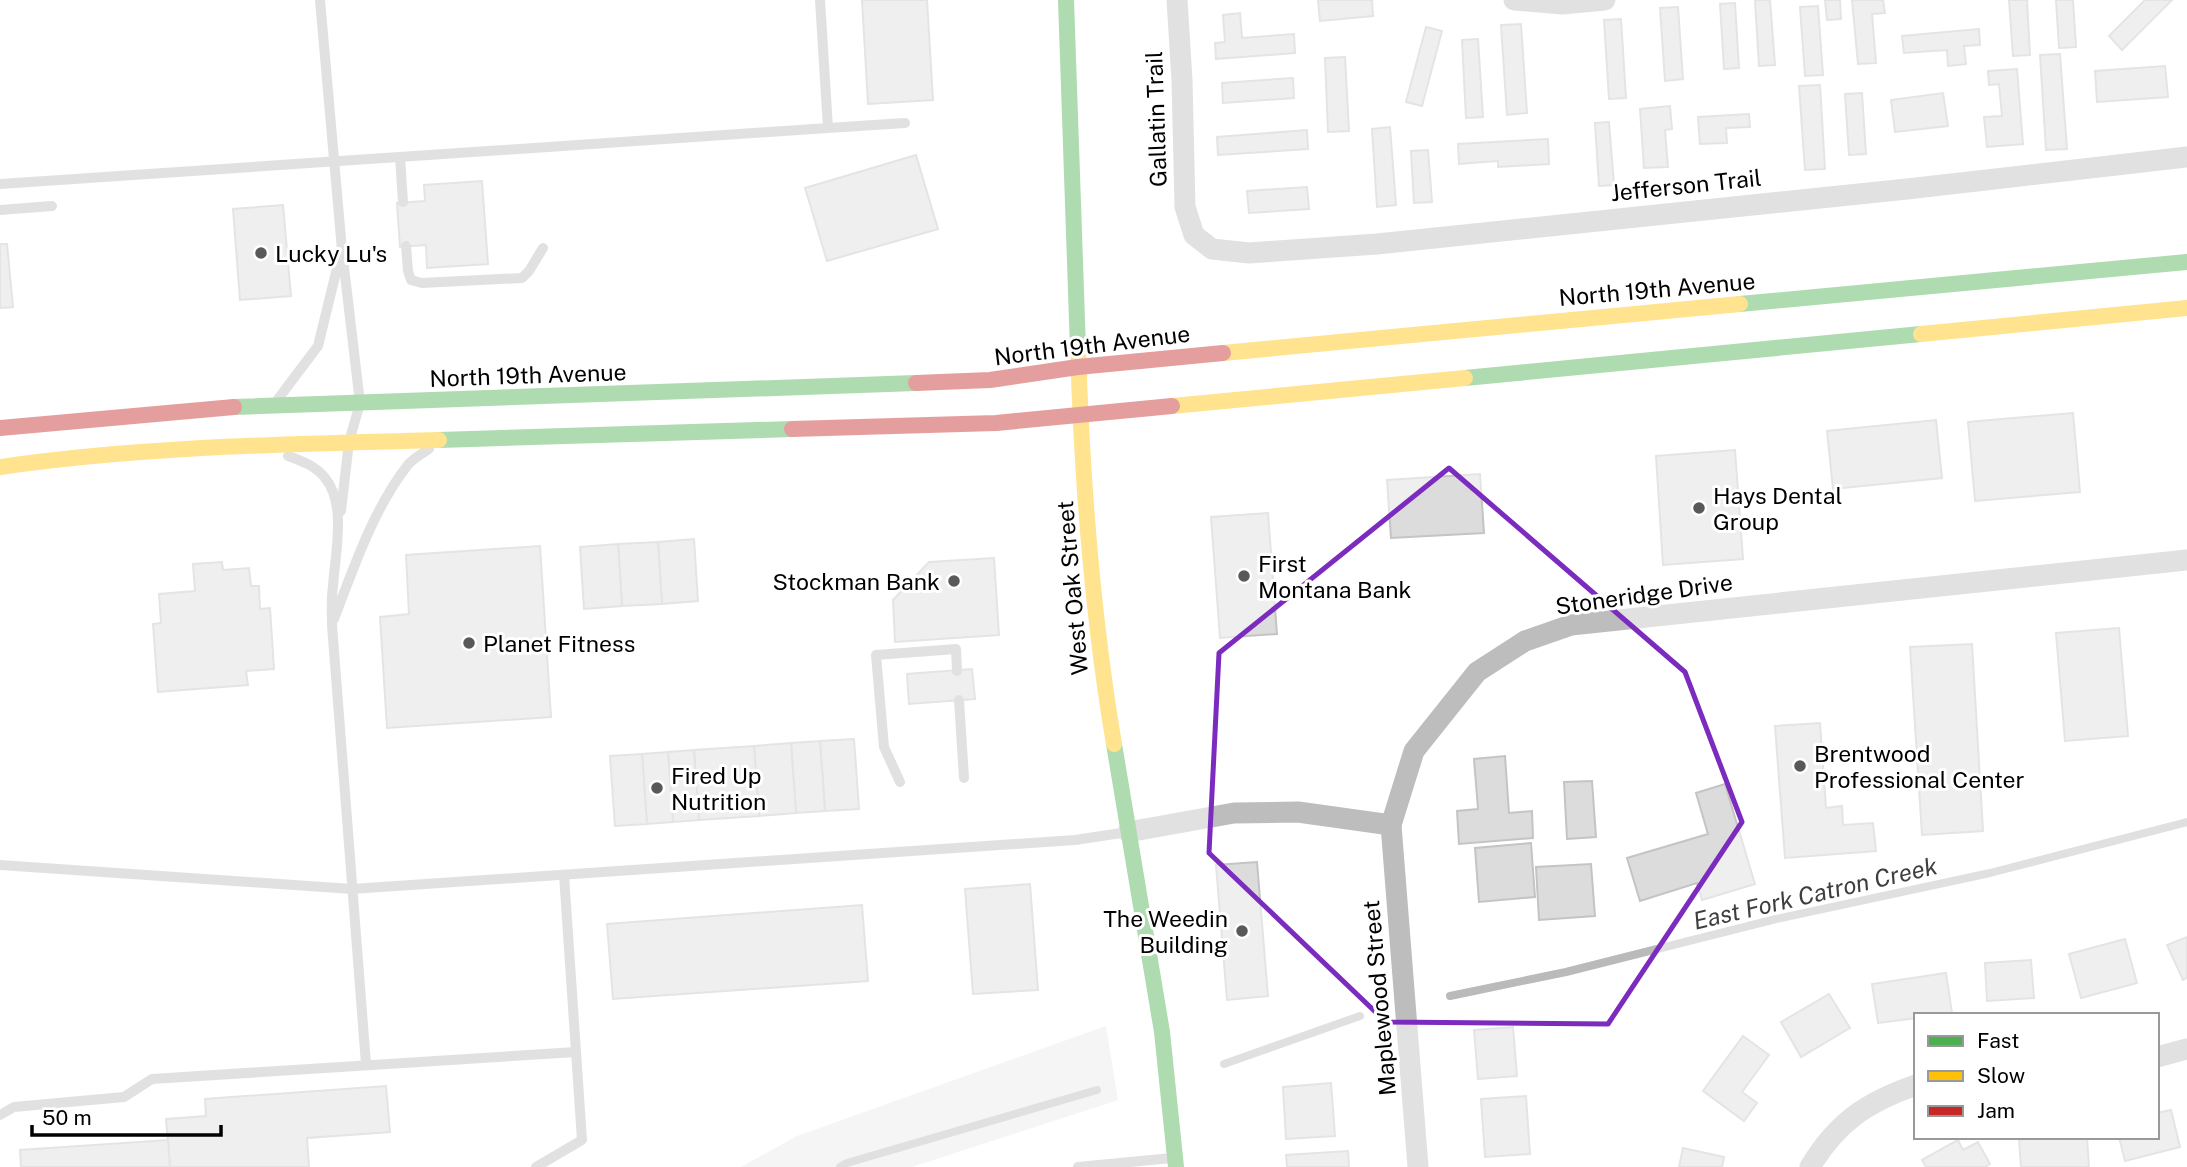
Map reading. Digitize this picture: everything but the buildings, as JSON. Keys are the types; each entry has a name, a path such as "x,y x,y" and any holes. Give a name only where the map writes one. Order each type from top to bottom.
{"main road":[{"name":"West Oak Street","path":"1066,0 1080,415 1099,656 1162,1032 1176,1162"},
{"name":"North 19th Avenue","path":"0,428 204,408 989,380 1078,367 2187,262"},
{"path":"0,467 48,460 260,445 996,423 2187,308"}],"street":[{"name":"Gallatin Trail","path":"1177,0 1185,207 1194,235"},
{"path":"1514,0 1562,4 1605,0"},
{"name":"Jefferson Trail","path":"1194,235 1212,249 1249,253 1377,244 1907,190 2187,158"},
{"name":"Stoneridge Drive","path":"1391,825 1414,751 1477,672 1525,641 1552,632 1585,624 2187,560"},
{"path":"1128,832 1234,813 1298,812 1391,825"},
{"name":"Maplewood Street","path":"1391,825 1419,1167"},
{"path":"2159,1056 2187,1049"},
{"path":"1810,1167 1821,1148 1838,1128 1889,1094 1914,1086"}],"lane":[{"path":"320,0 342,250 360,403 349,442 332,590 332,625 366,1064"},
{"path":"820,0 828,128"},
{"path":"0,184 905,123"},
{"path":"400,157 403,202"},
{"path":"0,210 52,206"},
{"path":"406,246 411,280 422,283 522,278 543,248"},
{"path":"274,405 318,346 342,250"},
{"path":"332,625 353,569 381,508 408,464 440,440"},
{"path":"260,445 306,462 327,479 335,497 339,529"},
{"path":"900,782 884,747 876,655 956,649 957,670"},
{"path":"959,700 964,778"},
{"path":"0,865 352,889 1075,840 1128,832"},
{"path":"537,1167 582,1140 564,875"},
{"path":"0,1115 14,1107 124,1097 152,1079 576,1052"},
{"path":"1078,1167 1176,1162"}],"highlighted area":[{"path":"1449,468 1685,672 1742,822 1608,1024 1386,1022 1209,853 1219,653"}],"shaded area":[{"path":"1106,1026 1118,1100 912,1167 741,1167 797,1136"}],"waterway":[{"name":"East Fork Catron Creek","path":"1450,996 1566,972 1776,919 1990,873 2187,822"},
{"name":"East Fork Catron Creek","path":"1224,1064 1360,1016"},
{"name":"East Fork Catron Creek","path":"840,1167 1097,1090"}],"traffic: fast":[{"path":"1066,0 1078,349"},
{"path":"1740,304 2187,262"},
{"path":"1465,378 1921,334"},
{"path":"234,407 916,383"},
{"path":"439,440 792,429"},
{"path":"1114,744 1162,1032 1176,1167"}],"traffic: slow":[{"path":"1223,353 1740,304"},
{"path":"1921,334 2187,308"},
{"path":"1078,349 1089,547 1114,744"},
{"path":"1172,406 1465,378"},
{"path":"0,467 164,450 439,440"}],"traffic: jam":[{"path":"916,383 990,380 1078,367 1223,353"},
{"path":"792,429 996,423 1172,406"},
{"path":"0,428 234,407"}],"place":[{"name":"Lucky Lu's","path":"261,253"},
{"name":"Hays Dental Group","path":"1699,508"},
{"name":"First Montana Bank","path":"1244,576"},
{"name":"Stockman Bank","path":"954,581"},
{"name":"Planet Fitness","path":"469,643"},
{"name":"Brentwood Professional Center","path":"1800,766"},
{"name":"Fired Up Nutrition","path":"657,788"},
{"name":"The Weedin Building","path":"1242,931"}]}
